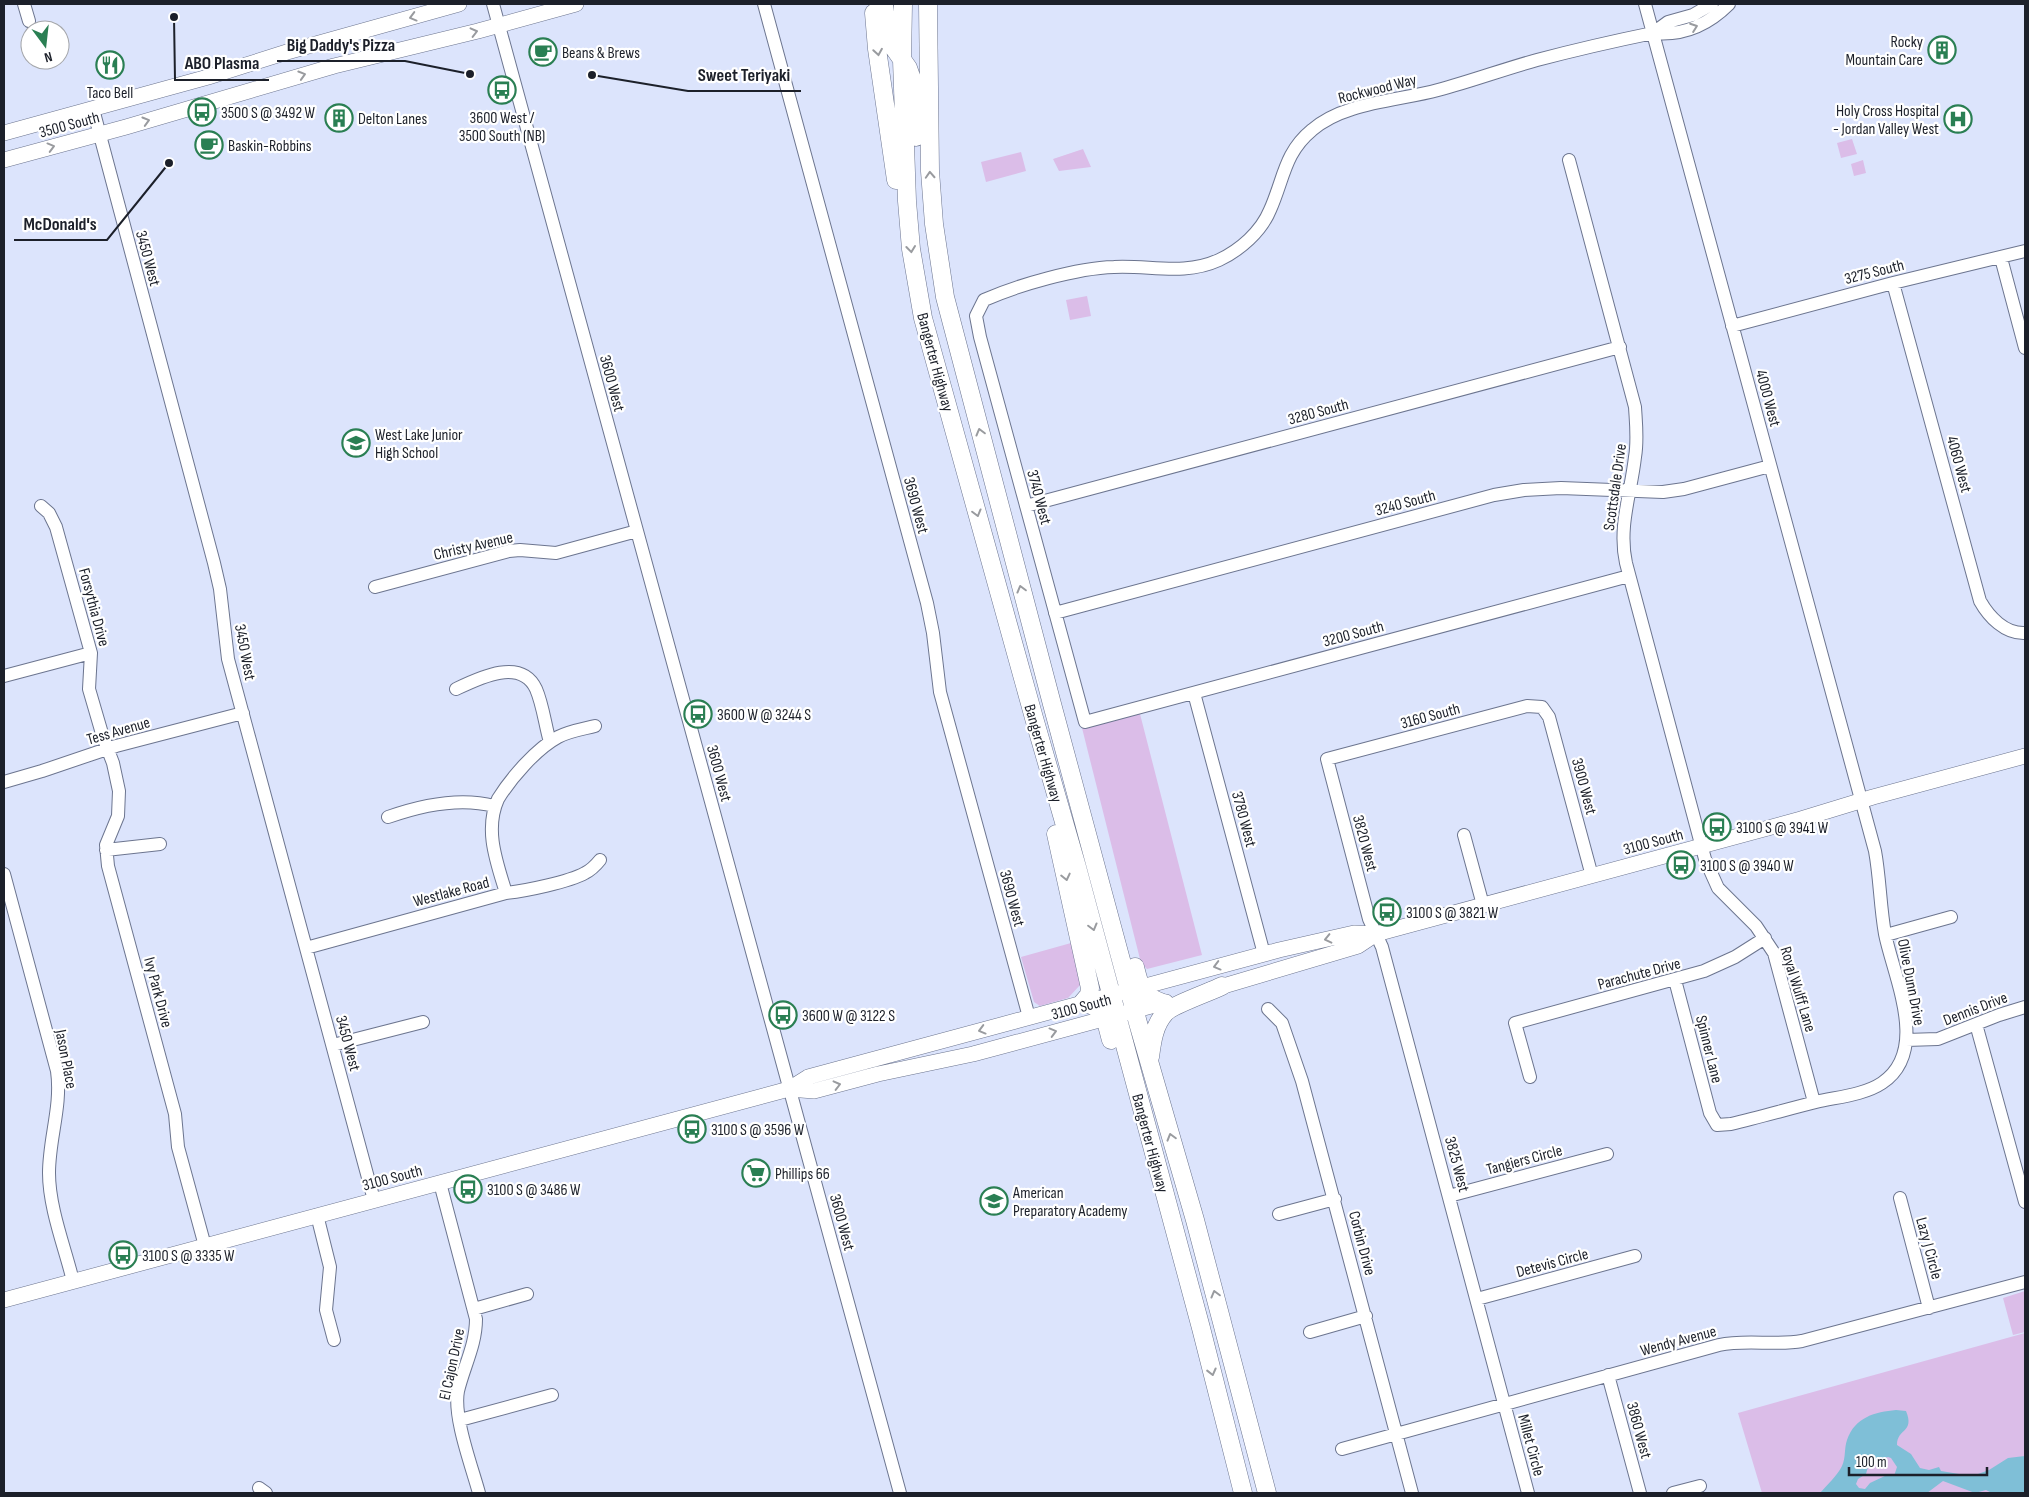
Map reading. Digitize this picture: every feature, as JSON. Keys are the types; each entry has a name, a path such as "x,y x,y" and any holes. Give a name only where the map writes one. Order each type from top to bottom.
{"highway":[{"path":"874,4 876,38 889,121 895,178 907,201"},
{"path":"884,4 887,32 912,76 916,93 918,196 934,224"},
{"name":"Bangerter Highway","path":"903,4 902,60 907,201 911,249 924,318 1111,995 1110,1016 1170,1260 1181,1281 1205,1308 1211,1318 1257,1493"},
{"name":"Bangerter Highway","path":"928,4 930,171 934,224 942,280 952,328 1052,704 1135,988 1134,1010 1195,1220 1267,1493"},
{"path":"985,543 1000,559 1035,683 1039,691 1052,704"},
{"path":"1056,796 1052,815 1090,988 1089,995 1083,1002 1095,1005 1110,1016"},
{"path":"1149,1063 1154,1032 1166,1011 1222,986"},
{"path":"1135,988 1152,1000 1163,1003"},
{"path":"1191,1291 1242,1493"}],"main road":[{"name":"3500 South","path":"4,132 208,78 287,52 460,4"},
{"name":"3500 South","path":"4,160 334,66 499,26 576,4"},
{"name":"3100 South","path":"4,1300 789,1089 808,1077 1135,988 1264,954 1354,933 1376,934 2025,756"},
{"name":"3100 South","path":"789,1089 814,1091 878,1074 973,1054 1163,1003 1358,946 1376,934"}],"street":[{"path":"24,4 29,20"},
{"name":"3600 West","path":"493,4 900,1493"},
{"name":"3690 West","path":"764,4 927,603 933,633 940,692 1029,1017"},
{"name":"4000 West","path":"1645,4 1861,801"},
{"path":"1653,33 1668,22 1693,15 1712,4"},
{"path":"1653,33 1669,35 1695,27 1715,17 1729,4"},
{"name":"Rockwood Way","path":"1002,292 1100,267 1131,266 1175,270 1210,264 1232,253 1257,231 1270,212 1282,172 1294,149 1309,132 1327,119 1344,111 1436,90 1536,60 1653,33"},
{"name":"3450 West","path":"92,109 214,563 220,589 226,649 374,1200"},
{"name":"Scottsdale Drive","path":"1569,160 1631,389 1636,419 1636,457 1623,538 1624,556 1701,846"},
{"name":"3275 South","path":"1732,326 1893,283 2025,251"},
{"path":"2001,258 2025,348"},
{"name":"4060 West","path":"1893,283 1980,601 1988,614 2005,628 2023,633"},
{"name":"3740 West","path":"1002,292 984,300 976,316 1054,613 1085,722"},
{"name":"3280 South","path":"1026,506 1620,347"},
{"name":"3240 South","path":"1054,613 1494,495 1524,490 1561,488 1663,492 1684,489 1770,466"},
{"name":"Forsythia Drive","path":"42,506 49,513 56,527 91,653 88,685 108,749"},
{"name":"Christy Avenue","path":"375,587 509,551 556,553 637,531"},
{"name":"3200 South","path":"1085,722 1629,576"},
{"path":"4,676 91,653"},
{"path":"456,689 475,680 500,673 511,672 523,675 535,688 550,742"},
{"name":"3780 West","path":"1194,693 1264,954"},
{"name":"3160 South","path":"1326,759 1528,706 1542,707"},
{"name":"3900 West","path":"1542,707 1549,717 1592,876"},
{"name":"Tess Avenue","path":"4,782 108,749 243,713"},
{"path":"506,894 493,845 492,822 494,806 509,783 550,742 567,733 595,726"},
{"name":"Ivy Park Drive","path":"108,749 116,777 120,803 118,816 107,841 108,866 175,1114 178,1147 205,1246"},
{"name":"3820 West","path":"1326,759 1369,919 1376,934"},
{"path":"388,817 411,809 460,801 494,806"},
{"name":"Olive Dunn Drive","path":"1717,1125 1731,1124 1864,1091 1880,1084 1898,1067 1902,1060 1906,1040 1902,1002 1886,935 1879,870 1861,801"},
{"path":"1464,835 1483,905"},
{"path":"106,850 160,844"},
{"name":"Royal Wulff Lane","path":"1701,846 1709,870 1718,888 1751,920 1774,953 1814,1102"},
{"name":"Westlake Road","path":"306,948 580,876 600,860"},
{"name":"Jason Place","path":"4,874 57,1071 59,1096 49,1166 49,1185 74,1281"},
{"path":"1886,935 1951,917"},
{"name":"3825 West","path":"1376,934 1382,947 1504,1404"},
{"name":"Parachute Drive","path":"1530,1077 1515,1023 1675,980 1712,968 1765,938"},
{"name":"Spinner Lane","path":"1675,980 1710,1113 1717,1125"},
{"name":"Dennis Drive","path":"1906,1040 1938,1039 2025,1006"},
{"name":"Corbin Drive","path":"1268,1009 1282,1023 1295,1059 1335,1199 1412,1493"},
{"path":"332,1045 423,1022"},
{"path":"1976,1024 2025,1202"},
{"name":"Tangiers Circle","path":"1449,1196 1607,1154"},
{"name":"El Cajon Drive","path":"440,1183 476,1319 474,1339 458,1391 460,1420 479,1493"},
{"name":"Lazy J Circle","path":"1900,1198 1929,1308"},
{"path":"1279,1214 1335,1199"},
{"path":"317,1215 330,1267 326,1310 334,1340"},
{"name":"Detevis Circle","path":"1477,1300 1635,1256"},
{"name":"Wendy Avenue","path":"1342,1449 1732,1342 1802,1341 2025,1282"},
{"path":"474,1309 527,1294"},
{"path":"1310,1332 1366,1316"},
{"name":"3860 West","path":"1608,1375 1640,1493"},
{"path":"460,1420 552,1395"},
{"name":"Millet Circle","path":"1504,1404 1528,1493"},
{"path":"1673,1493 1700,1486"}],"shaded area":[{"path":"1852,139 1857,154 1841,158 1837,143"},
{"path":"1083,149 1091,167 1059,171 1053,159"},
{"path":"1021,152 1026,171 986,182 981,162"},
{"path":"1863,160 1866,173 1854,176 1851,164"},
{"path":"1087,296 1091,316 1070,320 1066,300"},
{"path":"1140,714 1202,955 1147,969 1141,963 1082,728"},
{"path":"1071,943 1082,983 1068,998 1040,1006 1034,1002 1021,957"},
{"path":"2025,1291 2025,1332 2013,1335 2003,1298"},
{"path":"2025,1333 2025,1493 1762,1493 1738,1413"}],"water":[{"path":"1888,1411 1906,1411 1908,1418 1907,1427 1900,1436 1897,1445 1911,1454 1920,1468 1929,1470 1939,1467 1941,1471 1959,1474 1978,1474 1989,1470 2008,1458 2025,1456 2025,1492 1992,1493 1986,1490 1975,1493 1943,1481 1927,1493 1820,1493 1835,1477 1842,1466 1847,1440 1855,1426 1873,1414","holes":["1891,1458 1897,1467 1894,1476 1887,1475 1870,1483 1865,1489 1859,1488 1856,1484 1858,1479 1866,1474 1871,1461"]}],"place":[{"name":"ABO Plasma","path":"174,17"},
{"name":"Rocky Mountain Care","path":"1942,50"},
{"name":"Beans & Brews","path":"543,52"},
{"name":"Taco Bell","path":"110,65"},
{"name":"Big Daddy's Pizza","path":"470,74"},
{"name":"Sweet Teriyaki","path":"592,75"},
{"name":"3600 West / 3500 South (NB)","path":"502,90"},
{"name":"3500 S @ 3492 W","path":"202,112"},
{"name":"Delton Lanes","path":"339,118"},
{"name":"Holy Cross Hospital - Jordan Valley West","path":"1958,119"},
{"name":"Baskin-Robbins","path":"209,145"},
{"name":"McDonald's","path":"169,163"},
{"name":"West Lake Junior High School","path":"356,443"},
{"name":"3600 W @ 3244 S","path":"698,714"},
{"name":"3100 S @ 3941 W","path":"1717,827"},
{"name":"3100 S @ 3940 W","path":"1681,865"},
{"name":"3100 S @ 3821 W","path":"1387,912"},
{"name":"3600 W @ 3122 S","path":"783,1015"},
{"name":"3100 S @ 3596 W","path":"692,1129"},
{"name":"Phillips 66","path":"756,1173"},
{"name":"3100 S @ 3486 W","path":"468,1189"},
{"name":"American Preparatory Academy","path":"994,1201"},
{"name":"3100 S @ 3335 W","path":"123,1255"}]}
